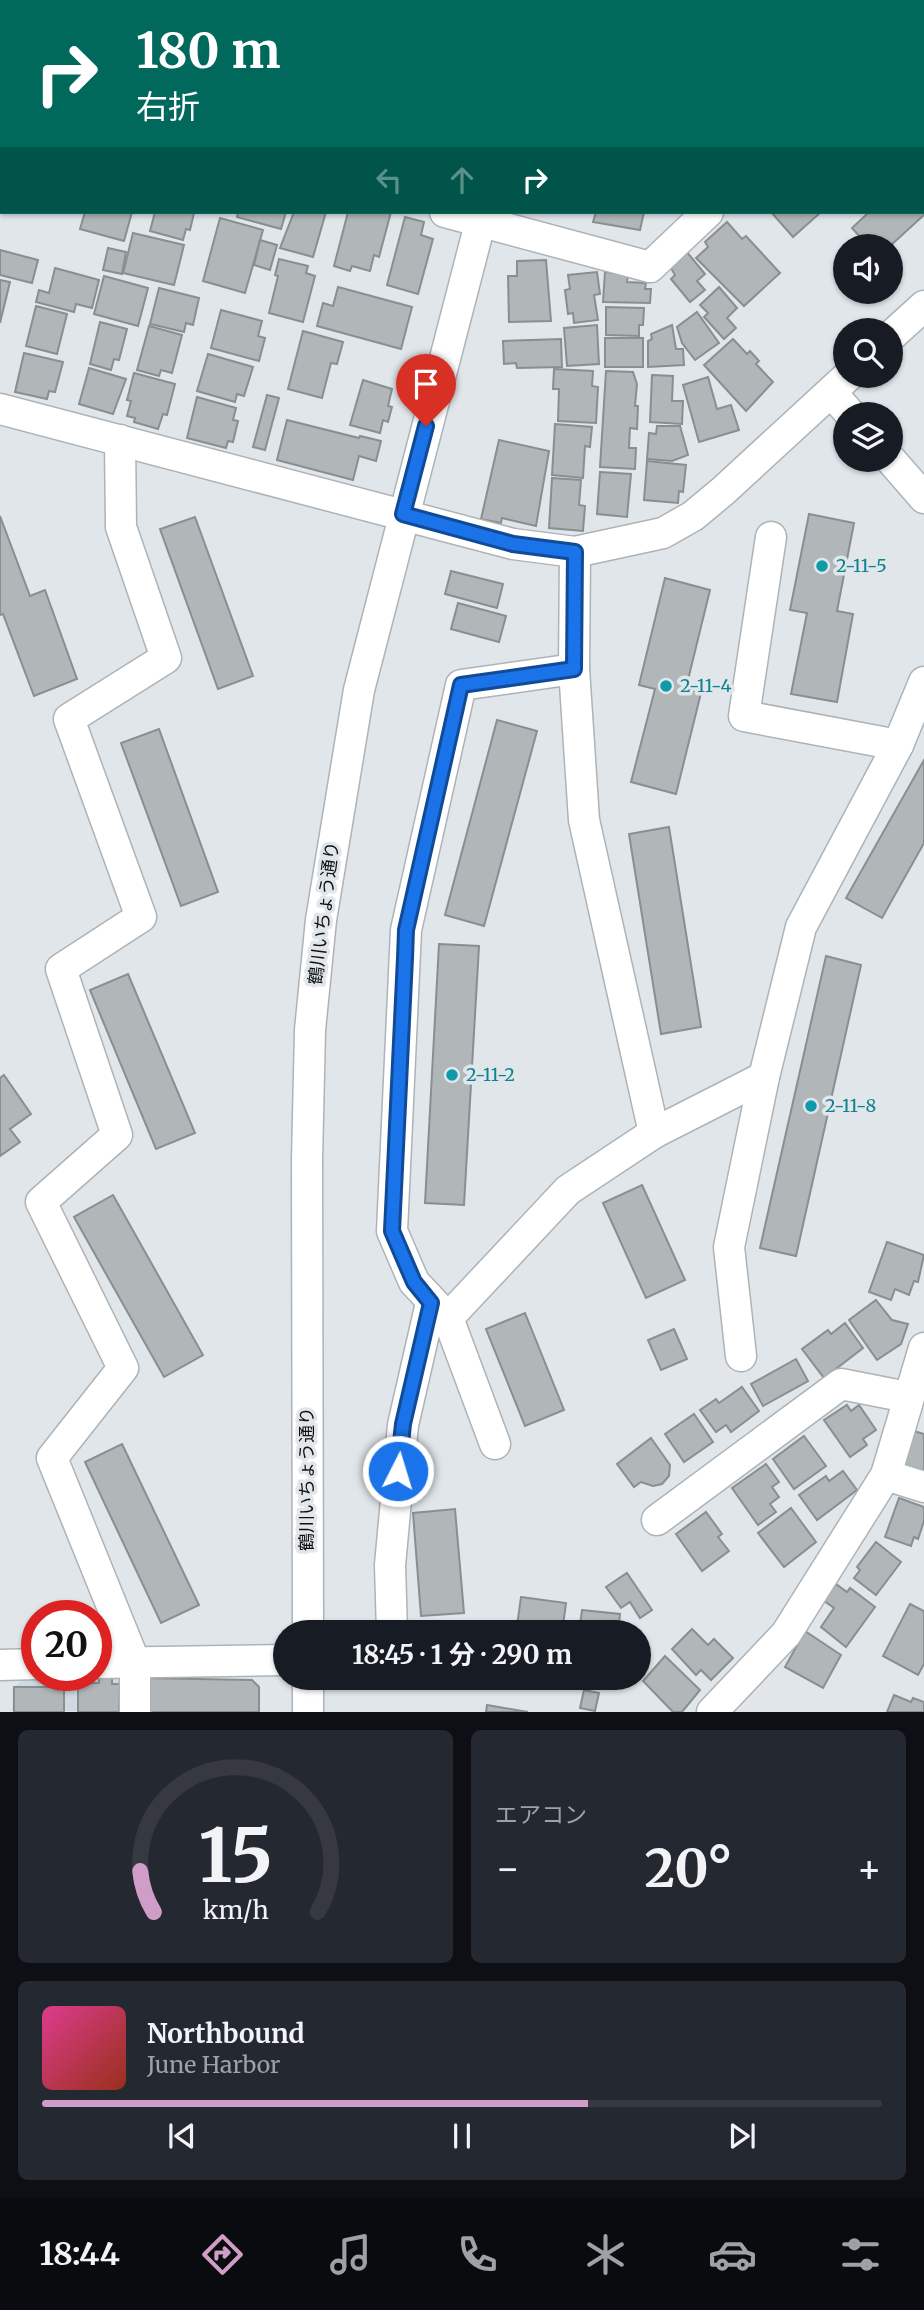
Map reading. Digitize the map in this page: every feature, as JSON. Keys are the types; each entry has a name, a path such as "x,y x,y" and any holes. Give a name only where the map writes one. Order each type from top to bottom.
{"street":[{"path":"464,214 482,216 650,267 706,214"},
{"name":"鶴川いちょう通り","path":"308,1620 307,1160 310,1030 321,920 359,690 482,216"},
{"path":"903,325 924,306"},
{"path":"0,409 513,544 575,552 663,533 694,516 835,388"},
{"path":"120,440 121,527 166,658 69,719 141,917 61,969 117,1135 41,1202 123,1368 52,1458 135,1663 135,1712"},
{"path":"901,472 924,498"},
{"path":"771,537 744,716 898,745"},
{"path":"575,552 574,669 584,820 654,1133"},
{"path":"495,1444 440,1310 414,1282 392,1231 406,930 461,685 574,669"},
{"path":"741,1356 729,1247 764,1077 801,927 898,745 924,682"},
{"path":"392,1620 390,1565 403,1424 440,1310 568,1190 654,1133 764,1077"},
{"path":"712,1712 786,1634 886,1475 907,1397 924,1348"},
{"path":"657,1520 841,1384 907,1397"},
{"path":"886,1475 924,1487"},
{"path":"112,1663 273,1660"},
{"path":"0,1665 21,1664"},
{"path":"308,1690 308,1712"}],"shaded area":[{"path":"112,1675 125,1675 125,1711 12,1711 12,1690 21,1681 21,1691 112,1691"}],"building":[{"path":"84,214 131,214 124,241 80,229"},
{"path":"154,214 194,214 190,230 186,229 183,240 150,231"},
{"path":"238,214 285,214 281,229 237,217"},
{"path":"293,214 325,214 313,257 280,248"},
{"path":"347,214 390,214 379,257 374,255 370,271 352,266 350,271 334,266"},
{"path":"595,214 644,214 640,230 593,222"},
{"path":"773,214 819,214 793,237"},
{"path":"867,214 924,214 903,234 857,234 852,228"},
{"path":"405,217 424,222 421,235 433,239 418,294 387,285"},
{"path":"220,218 263,230 245,293 203,281"},
{"path":"727,222 742,239 746,236 780,273 744,306 696,258 708,247 705,242"},
{"path":"133,233 184,245 174,285 123,273"},
{"path":"260,240 277,245 270,270 254,265"},
{"path":"108,248 126,252 122,274 103,270"},
{"path":"0,250 38,260 32,283 0,275"},
{"path":"686,251 705,274 697,281 705,290 690,302 671,279 675,275 669,265"},
{"path":"279,259 308,266 306,273 315,276 303,322 269,313 278,276 275,275"},
{"path":"546,260 551,321 509,322 508,276 517,276 517,261"},
{"path":"55,268 99,280 92,308 76,304 74,312 36,302 39,290 49,293"},
{"path":"597,272 600,294 594,295 598,320 574,323 573,313 568,314 565,290 570,289 568,275"},
{"path":"605,272 628,274 627,282 646,283 645,289 651,289 650,303 603,302"},
{"path":"104,276 148,288 138,326 94,314"},
{"path":"0,280 10,282 0,323"},
{"path":"338,287 412,307 401,349 317,326 323,303 333,306"},
{"path":"719,287 737,308 727,318 736,328 724,339 704,317 708,313 700,305"},
{"path":"159,288 199,298 193,325 186,323 184,332 150,324"},
{"path":"36,306 67,314 57,354 26,346"},
{"path":"606,307 644,308 639,336 606,335"},
{"path":"221,310 262,321 258,336 265,338 259,361 211,348"},
{"path":"697,312 719,343 695,360 682,343 677,327"},
{"path":"100,322 127,329 119,360 114,359 111,370 90,364"},
{"path":"597,325 599,364 567,366 564,328"},
{"path":"672,325 676,349 683,349 684,365 648,367 648,341 652,339 651,334"},
{"path":"149,326 182,335 172,373 161,370 159,376 137,370"},
{"path":"303,331 343,342 337,364 331,363 322,398 288,389"},
{"path":"605,338 643,338 643,367 605,367"},
{"path":"561,339 562,367 517,368 516,363 504,364 503,341"},
{"path":"733,339 747,354 750,351 759,361 756,364 773,382 746,411 704,365"},
{"path":"24,353 63,362 55,392 49,391 47,399 15,392"},
{"path":"208,354 253,367 244,396 237,394 235,402 197,391"},
{"path":"89,368 126,379 113,414 79,404"},
{"path":"554,369 593,371 592,386 598,387 596,423 558,421 559,389 553,389"},
{"path":"606,371 633,372 637,384 637,429 630,428 629,448 636,448 635,469 600,467"},
{"path":"134,373 175,384 167,415 163,414 158,429 134,422 135,418 127,416 131,401 127,400"},
{"path":"652,375 673,376 672,401 683,401 682,424 650,422"},
{"path":"708,377 717,409 731,405 739,430 699,442 683,385"},
{"path":"363,380 392,389 388,406 392,407 388,422 383,420 380,433 350,425"},
{"path":"267,395 279,398 265,450 253,447"},
{"path":"197,397 236,408 233,420 238,421 233,442 228,441 226,448 187,438"},
{"path":"287,420 381,441 376,461 359,456 353,480 277,460"},
{"path":"555,424 592,427 590,447 585,446 583,478 552,475"},
{"path":"657,426 680,426 688,455 672,461 647,459 649,433 656,434"},
{"path":"499,440 549,451 536,526 502,518 501,523 481,519"},
{"path":"647,461 686,465 683,492 679,491 678,503 644,500"},
{"path":"600,472 631,474 627,517 597,514"},
{"path":"552,478 581,480 579,505 585,506 583,531 549,528"},
{"name":"2-11-5","path":"809,514 854,523 837,611 853,614 837,702 791,694 807,613 790,610"},
{"path":"0,516 30,596 45,590 77,679 34,696 3,614 0,615"},
{"path":"195,517 253,676 218,689 160,529"},
{"path":"451,571 503,584 497,608 445,594"},
{"name":"2-11-4","path":"665,578 710,590 686,688 701,693 676,794 631,782 655,689 639,685"},
{"path":"458,603 506,616 499,642 451,629"},
{"path":"497,720 537,731 484,926 445,915"},
{"path":"159,729 218,892 181,906 121,743"},
{"path":"924,760 924,843 882,918 846,898"},
{"path":"669,827 701,1027 661,1034 629,834"},
{"name":"2-11-2","path":"439,944 479,946 464,1205 425,1203"},
{"name":"2-11-8","path":"826,956 861,965 796,1256 760,1248"},
{"path":"128,974 195,1133 156,1149 90,990"},
{"path":"4,1075 31,1114 10,1129 20,1142 0,1156 0,1078"},
{"path":"642,1185 685,1280 646,1298 603,1203"},
{"path":"113,1195 203,1355 164,1377 74,1217"},
{"path":"887,1242 924,1255 918,1282 914,1281 909,1295 895,1289 891,1300 869,1292"},
{"path":"876,1300 892,1320 908,1324 901,1344 877,1360 849,1320"},
{"path":"525,1313 564,1410 525,1426 486,1329"},
{"path":"845,1323 863,1348 824,1378 802,1349 828,1330 831,1334"},
{"path":"674,1329 687,1359 661,1370 648,1340"},
{"path":"796,1359 808,1381 763,1406 751,1384"},
{"path":"742,1387 759,1411 731,1432 726,1425 716,1432 700,1410 716,1399 719,1403"},
{"path":"847,1405 851,1411 859,1405 876,1430 863,1439 867,1445 850,1457 824,1420"},
{"path":"694,1414 713,1442 684,1462 665,1434"},
{"path":"914,1431 924,1434 924,1473 902,1465"},
{"path":"804,1436 826,1466 794,1489 773,1459"},
{"path":"651,1438 670,1465 669,1476 662,1484 653,1486 641,1482 634,1487 617,1464"},
{"path":"122,1444 199,1605 161,1623 85,1462"},
{"path":"766,1464 779,1482 772,1487 779,1497 770,1504 776,1512 758,1525 732,1488"},
{"path":"843,1471 857,1490 817,1520 799,1495 826,1476 829,1481"},
{"path":"899,1498 924,1507 924,1521 918,1539 914,1537 911,1546 885,1537"},
{"path":"791,1508 816,1542 784,1567 758,1533"},
{"path":"455,1509 464,1613 421,1616 413,1513"},
{"path":"706,1512 722,1534 718,1537 729,1551 702,1571 676,1534"},
{"path":"876,1542 901,1562 876,1595 854,1578 860,1570 857,1567"},
{"path":"627,1573 652,1610 640,1618 630,1602 621,1608 606,1587"},
{"path":"836,1584 847,1592 850,1588 875,1607 846,1647 821,1627 834,1608 823,1600"},
{"path":"521,1597 566,1603 564,1620 518,1620"},
{"path":"910,1604 924,1611 924,1664 918,1675 883,1656"},
{"path":"582,1610 620,1614 619,1620 581,1620"},
{"path":"692,1629 708,1645 714,1639 733,1658 711,1680 701,1670 696,1675 672,1649"},
{"path":"805,1631 841,1655 823,1688 785,1667"},
{"path":"665,1656 700,1690 682,1712 673,1712 651,1689 651,1672"},
{"path":"142,1678 252,1680 259,1687 259,1712 142,1712"},
{"path":"112,1684 120,1684 119,1712 78,1712 78,1691 112,1691"},
{"path":"14,1687 21,1687 21,1691 64,1691 64,1712 14,1712"},
{"path":"584,1690 599,1693 595,1711 580,1708"},
{"path":"894,1695 911,1702 913,1698 924,1702 924,1712 887,1712"},
{"path":"487,1705 528,1712 486,1712"}],"place":[{"name":"2-11-5","path":"822,566"},
{"name":"2-11-4","path":"666,686"},
{"name":"2-11-2","path":"452,1075"},
{"name":"2-11-8","path":"811,1106"}],"route":[{"path":"398,1471 403,1424 431,1303 414,1282 392,1231 406,930 461,685 574,669 575,552 543,550 513,544 403,514 426,426"}]}
